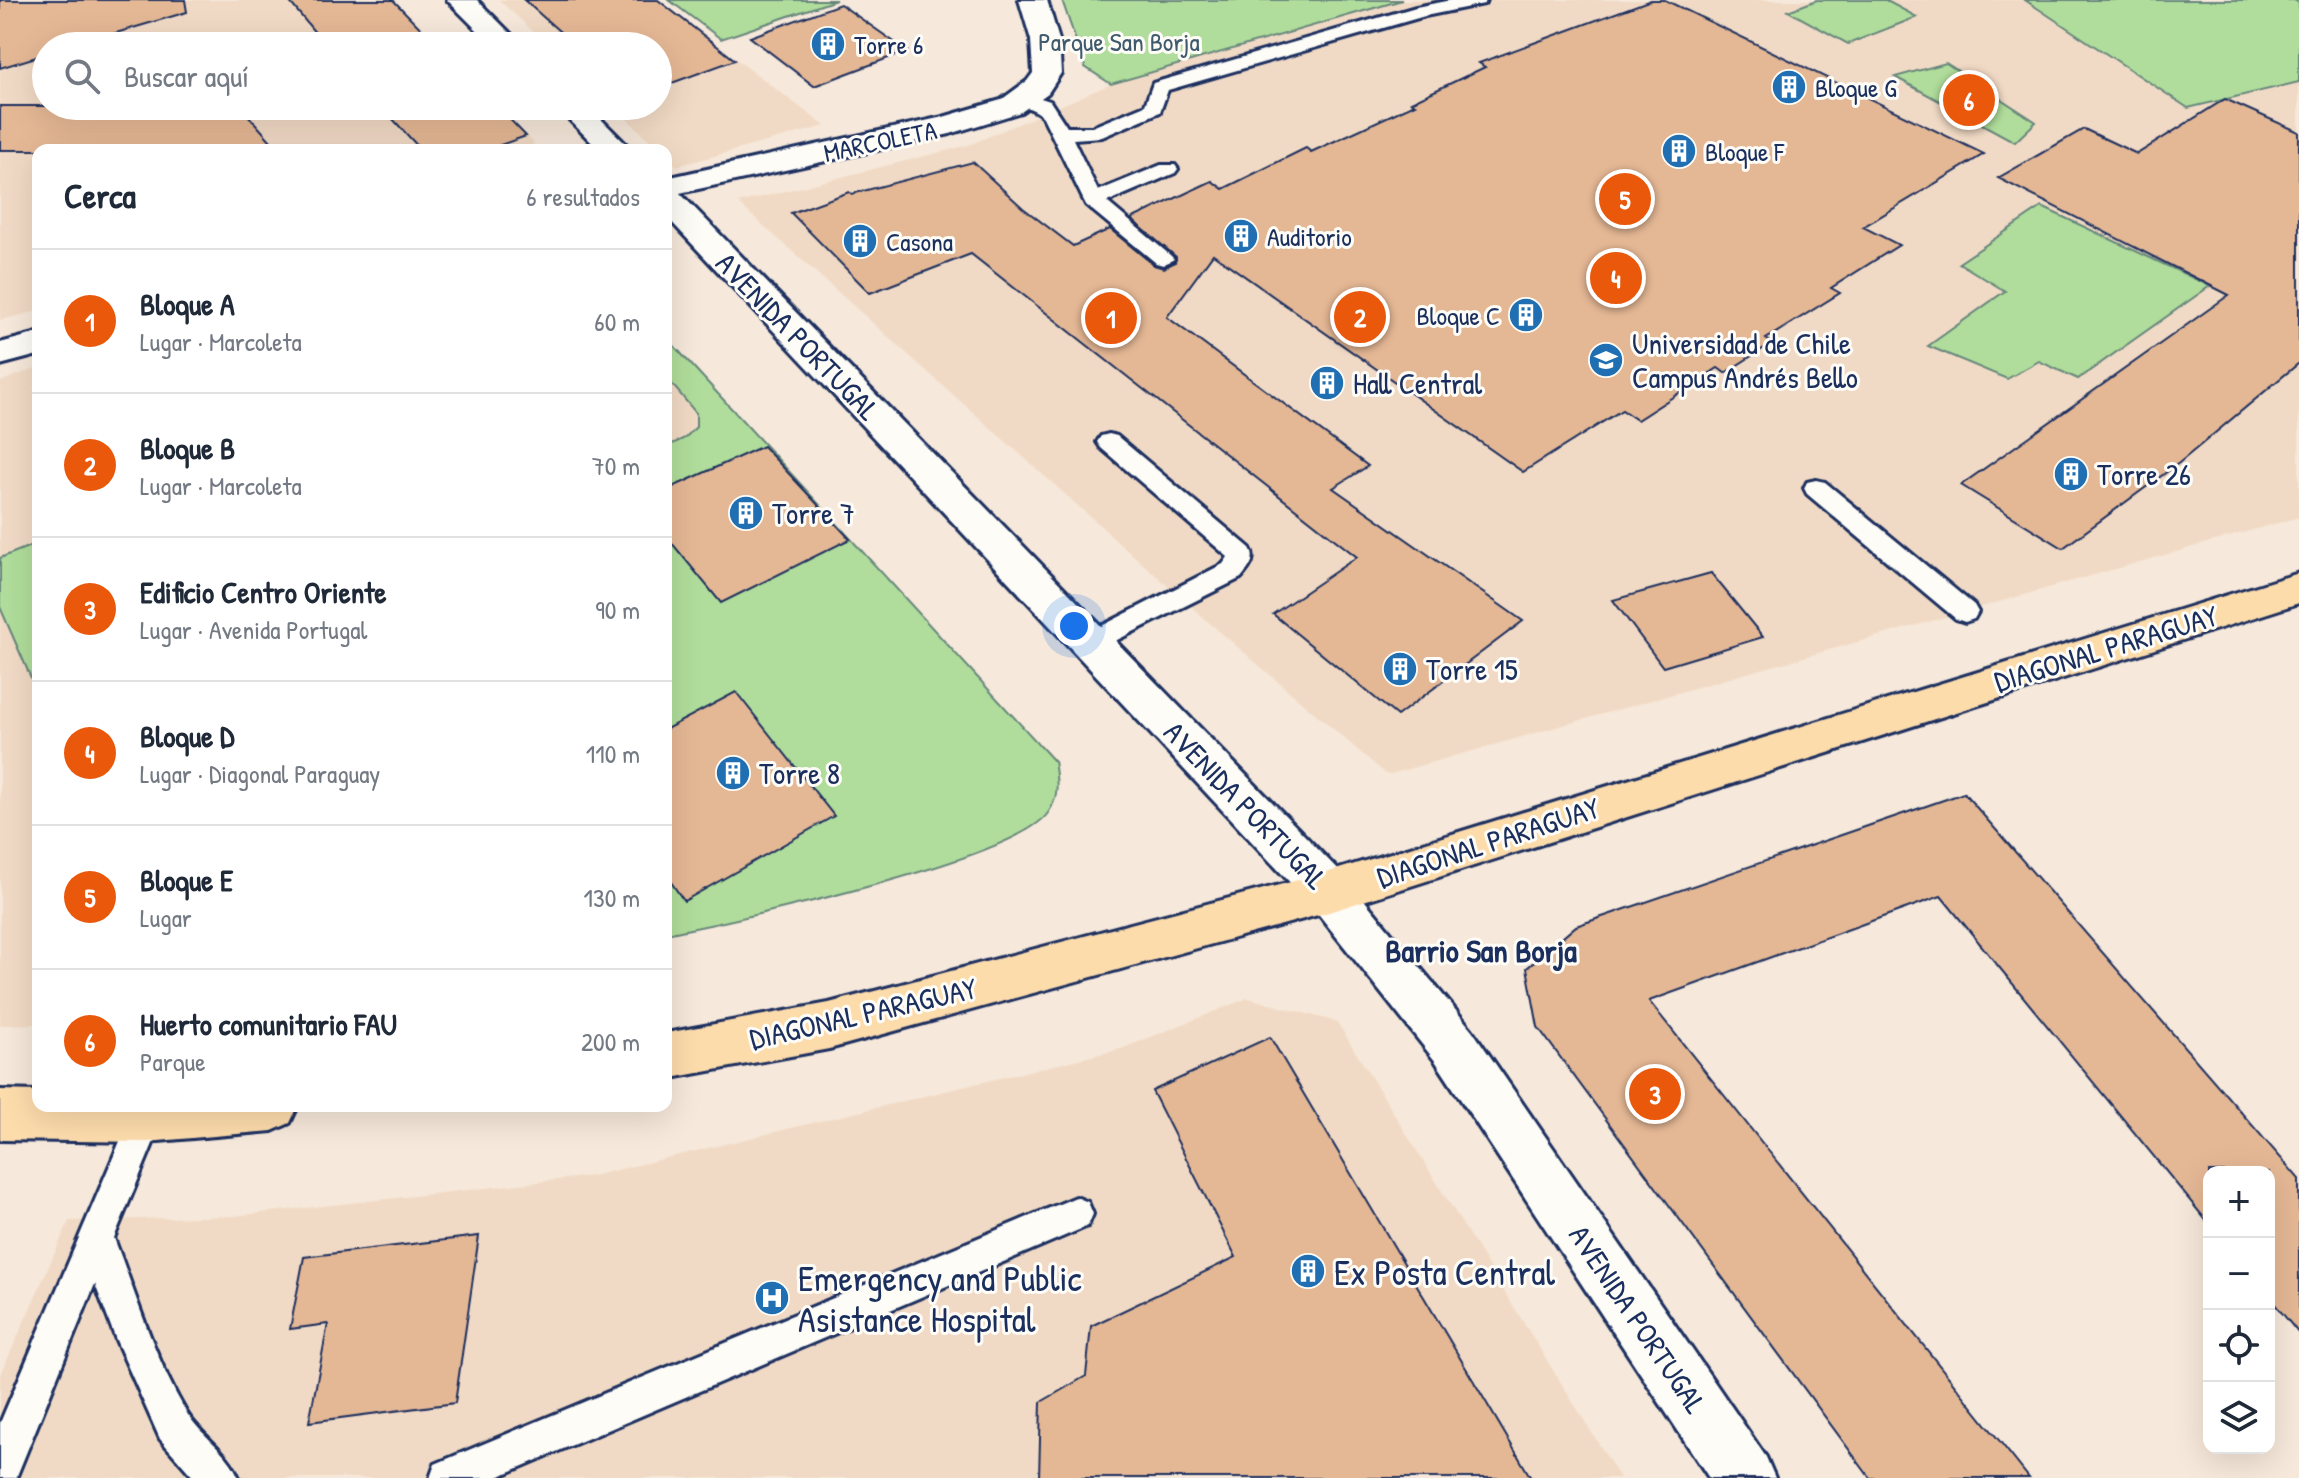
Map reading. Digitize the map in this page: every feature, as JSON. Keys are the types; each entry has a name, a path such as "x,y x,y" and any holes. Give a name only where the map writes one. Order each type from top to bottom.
{"main road":[{"path":"461,0 494,32"},
{"name":"MARCOLETA","path":"672,186 950,125 996,112 1038,87 1047,73 1045,40 1033,0"},
{"path":"586,120 611,144"},
{"name":"AVENIDA PORTUGAL","path":"672,203 1329,892 1454,1046 1745,1478"},
{"path":"0,354 32,346"},
{"name":"DIAGONAL PARAGUAY","path":"672,1055 829,1026 1329,892 2299,588"},
{"path":"0,1115 147,1117 204,1112"}],"lane":[{"path":"1059,133 1095,133 1153,108 1160,87 1422,11 1478,0"},
{"path":"1022,98 1043,105 1052,115 1093,201 1163,259"},
{"path":"1093,201 1168,169"},
{"path":"1091,643 1232,571 1240,562 1241,554 1109,442"},
{"path":"1816,488 1965,612"},
{"path":"0,1469 147,1117"},
{"path":"455,1477 1076,1214"},
{"path":"97,1239 134,1340 173,1426 220,1478"}],"shaded area":[{"path":"0,0 393,0 424,32 32,32 32,120 511,120 534,143 32,144 32,312 0,320"},
{"path":"499,0 658,0 825,126 677,166 672,161 672,144 654,144 628,120 672,120 672,32 534,32"},
{"name":"Universidad de Chile Campus Andrés Bello","path":"1402,0 2299,0 2299,517 1387,775 1205,619 738,203 969,145 1111,84"},
{"path":"32,370 32,1024 0,1025 0,382"},
{"path":"672,384 696,413 696,427 685,438 672,444"},
{"name":"Emergency and Public Asistance Hospital","path":"1248,998 1337,1022 1620,1478 0,1478 0,1376 69,1221 233,1216 592,1176 1121,1049"}],"green space":[{"path":"669,0 836,0 721,39"},
{"name":"Parque San Borja","path":"1062,0 1402,0 1111,84 1085,67"},
{"path":"1817,0 1885,0 1917,17 1848,44 1788,11"},
{"path":"2025,0 2294,0 2299,3 2299,82 2188,108"},
{"path":"1946,63 2036,122 2015,142 1895,77"},
{"path":"2042,207 2210,286 2078,379 2039,361 2007,379 1928,346 2005,291 1959,263"},
{"path":"672,344 1054,761 1057,788 1048,813 1025,831 984,850 930,869 807,902 672,933 672,444 685,438 696,427 696,413 672,384"},
{"path":"32,545 32,680 0,607 0,558"}],"building":[{"path":"0,0 185,0 187,12 119,32 32,32 32,58 0,68"},
{"path":"288,0 393,0 424,32 314,32"},
{"path":"524,0 658,0 735,60 672,83 672,32 560,32"},
{"path":"1651,0 1665,0 1984,154 1863,227 1899,245 1831,288 1840,293 1766,339 1772,343 1725,373 1718,368 1637,420 1622,410 1523,472 1213,254 1167,317 1368,466 1333,488 1523,621 1397,716 1273,614 1357,557 971,254 870,293 791,213 849,192 852,194 973,162 1023,208 1073,246 1110,229 1154,265 1164,268 1175,262 1176,257 1131,219 1212,181 1223,189 1306,148 1311,152 1415,104 1411,102 1485,67 1479,63"},
{"name":"Torre 6","path":"840,4 907,51 814,86 750,37"},
{"path":"2225,99 2299,132 2299,363 2179,463 2063,548 1961,485 2229,295 1998,178 2084,129 2137,154"},
{"path":"0,106 32,106 32,120 252,120 274,144 32,144 32,150 0,150"},
{"path":"394,120 511,120 526,136 503,144 416,144"},
{"name":"Torre 7","path":"763,446 850,539 721,603 672,543 672,487"},
{"path":"1711,573 1763,637 1663,667 1613,600"},
{"name":"Torre 8","path":"736,692 834,816 684,901 672,884 672,726"},
{"path":"1964,793 2299,1179 2299,1334 2275,1304 2275,1166 2203,1166 2203,1217 1941,896 1649,1001 2029,1478 1870,1478 1538,1027 1527,968 1576,926"},
{"name":"Ex Posta Central","path":"1270,1037 1531,1478 1039,1478 1041,1402 1086,1376 1091,1326 1236,1257 1152,1091"},
{"path":"479,1236 455,1403 309,1422 328,1324 290,1329 304,1257"}],"place":[{"name":"Torre 6","path":"828,44"},
{"name":"Bloque G","path":"1789,87"},
{"name":"Huerto comunitario FAU","path":"1969,100"},
{"name":"Bloque F","path":"1679,151"},
{"name":"Bloque E","path":"1625,199"},
{"name":"Auditorio","path":"1241,236"},
{"name":"Casona","path":"860,241"},
{"name":"Bloque D","path":"1616,278"},
{"name":"Bloque C","path":"1526,315"},
{"name":"Bloque B","path":"1360,317"},
{"name":"Bloque A","path":"1111,318"},
{"name":"Universidad de Chile Campus Andrés Bello","path":"1606,360"},
{"name":"Hall Central","path":"1327,383"},
{"name":"Torre 26","path":"2071,474"},
{"name":"Torre 7","path":"746,513"},
{"name":"Torre 15","path":"1400,669"},
{"name":"Torre 8","path":"733,773"},
{"name":"Edificio Centro Oriente","path":"1655,1094"},
{"name":"Ex Posta Central","path":"1308,1271"},
{"name":"Emergency and Public Asistance Hospital","path":"772,1298"}],"district":[{"name":"Barrio San Borja","path":"1481,950"}]}
